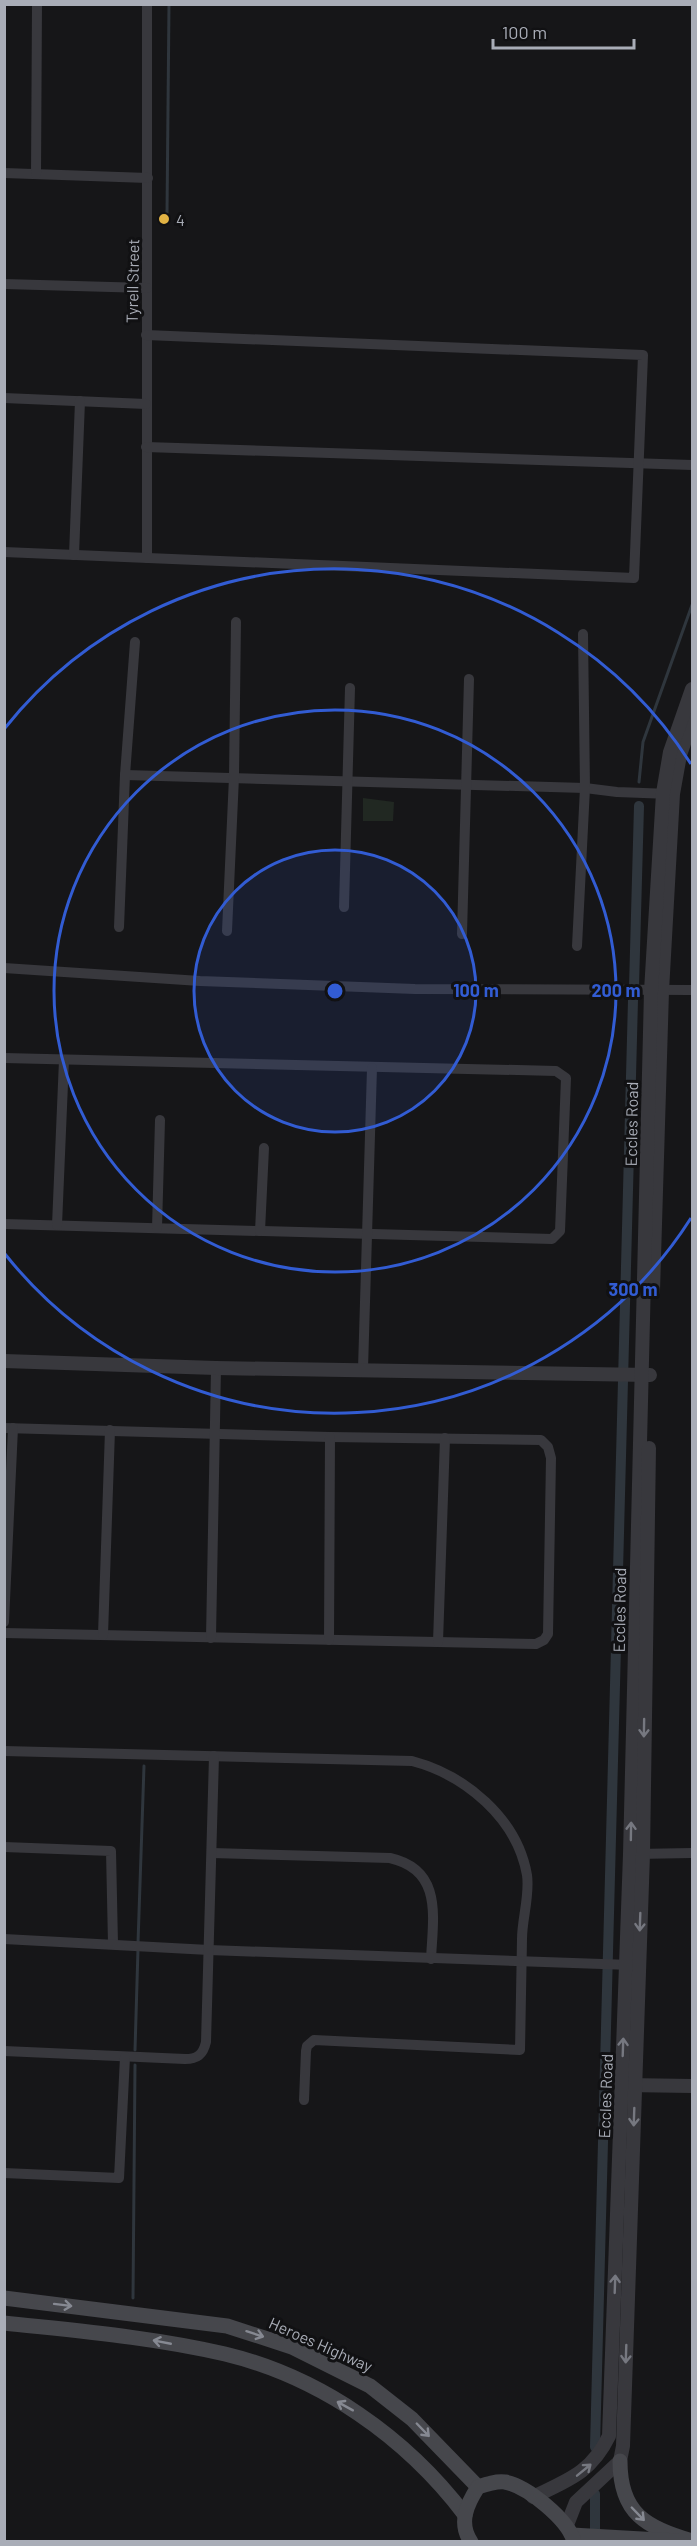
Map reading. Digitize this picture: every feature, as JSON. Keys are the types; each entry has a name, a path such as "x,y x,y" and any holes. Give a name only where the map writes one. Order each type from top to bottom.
{"main road":[{"name":"Heroes Highway","path":"4,2298 227,2326 292,2347 370,2386 412,2419 478,2487"},
{"path":"4,2323 150,2339 227,2355 294,2377 360,2415 402,2445 465,2515"},
{"path":"620,2461 623,2493 633,2511 650,2526 691,2541"},
{"path":"471,2541 465,2529 467,2505 478,2487 504,2482 515,2485 533,2497 571,2534 691,2541"}],"street":[{"path":"36,174 37,4"},
{"name":"Tyrell Street","path":"147,4 147,558"},
{"path":"4,173 148,178"},
{"path":"4,284 147,288"},
{"path":"4,552 634,578 643,355 146,334"},
{"path":"4,398 146,404"},
{"path":"74,555 80,401"},
{"path":"146,447 693,465"},
{"path":"227,931 234,777 236,622"},
{"path":"577,946 585,788 584,634"},
{"path":"119,927 125,775 135,642"},
{"path":"462,934 469,679"},
{"path":"344,907 350,688"},
{"name":"Eccles Road","path":"620,2461 624,2412 628,2085 636,1854 656,991 670,752 693,689"},
{"name":"Eccles Road","path":"668,794 693,720"},
{"path":"125,775 585,788 668,794"},
{"path":"4,968 200,981 391,988 693,990"},
{"path":"4,1059 556,1071 566,1078 560,1231 556,1237 367,1235 4,1224"},
{"path":"57,1225 64,1060"},
{"path":"363,1369 372,1068"},
{"path":"157,1228 160,1120"},
{"path":"260,1232 264,1148"},
{"path":"4,1361 216,1368 646,1375"},
{"path":"211,1638 216,1368"},
{"path":"4,1622 9,1428 541,1440 548,1447 551,1458 548,1634 544,1640 536,1644 4,1633"},
{"path":"103,1635 110,1430"},
{"path":"329,1640 330,1437"},
{"path":"438,1642 445,1438"},
{"path":"4,1751 412,1761 428,1766 474,1791 499,1815 514,1838 527,1877 522,1940 520,2049 314,2040 307,2046 306,2051 304,2100"},
{"path":"4,2051 194,2059 201,2055 206,2042 214,1756"},
{"path":"4,1847 111,1851 113,1944"},
{"path":"212,1853 400,1860 420,1873 432,1895 431,1959"},
{"path":"636,1854 693,1853"},
{"path":"4,1939 209,1950 631,1965"},
{"path":"4,2173 119,2178 125,2057"},
{"path":"628,2085 693,2086"},
{"name":"Eccles Road","path":"533,2497 576,2477 590,2466 601,2452 609,2436 628,2085"},
{"path":"571,2534 576,2502 620,2461"}],"shaded area":[{"path":"363,798 394,802 393,821 363,821"}],"waterway":[{"path":"167,213 169,4"},
{"path":"639,782 643,742 692,605"},
{"path":"634,987 639,806"},
{"path":"595,2447 633,1000"},
{"path":"138,1943 144,1766"},
{"path":"135,2050 138,1949"},
{"path":"133,2298 135,2065"},
{"path":"595,2494 595,2532"}],"place":[{"name":"4","path":"164,219"}]}
